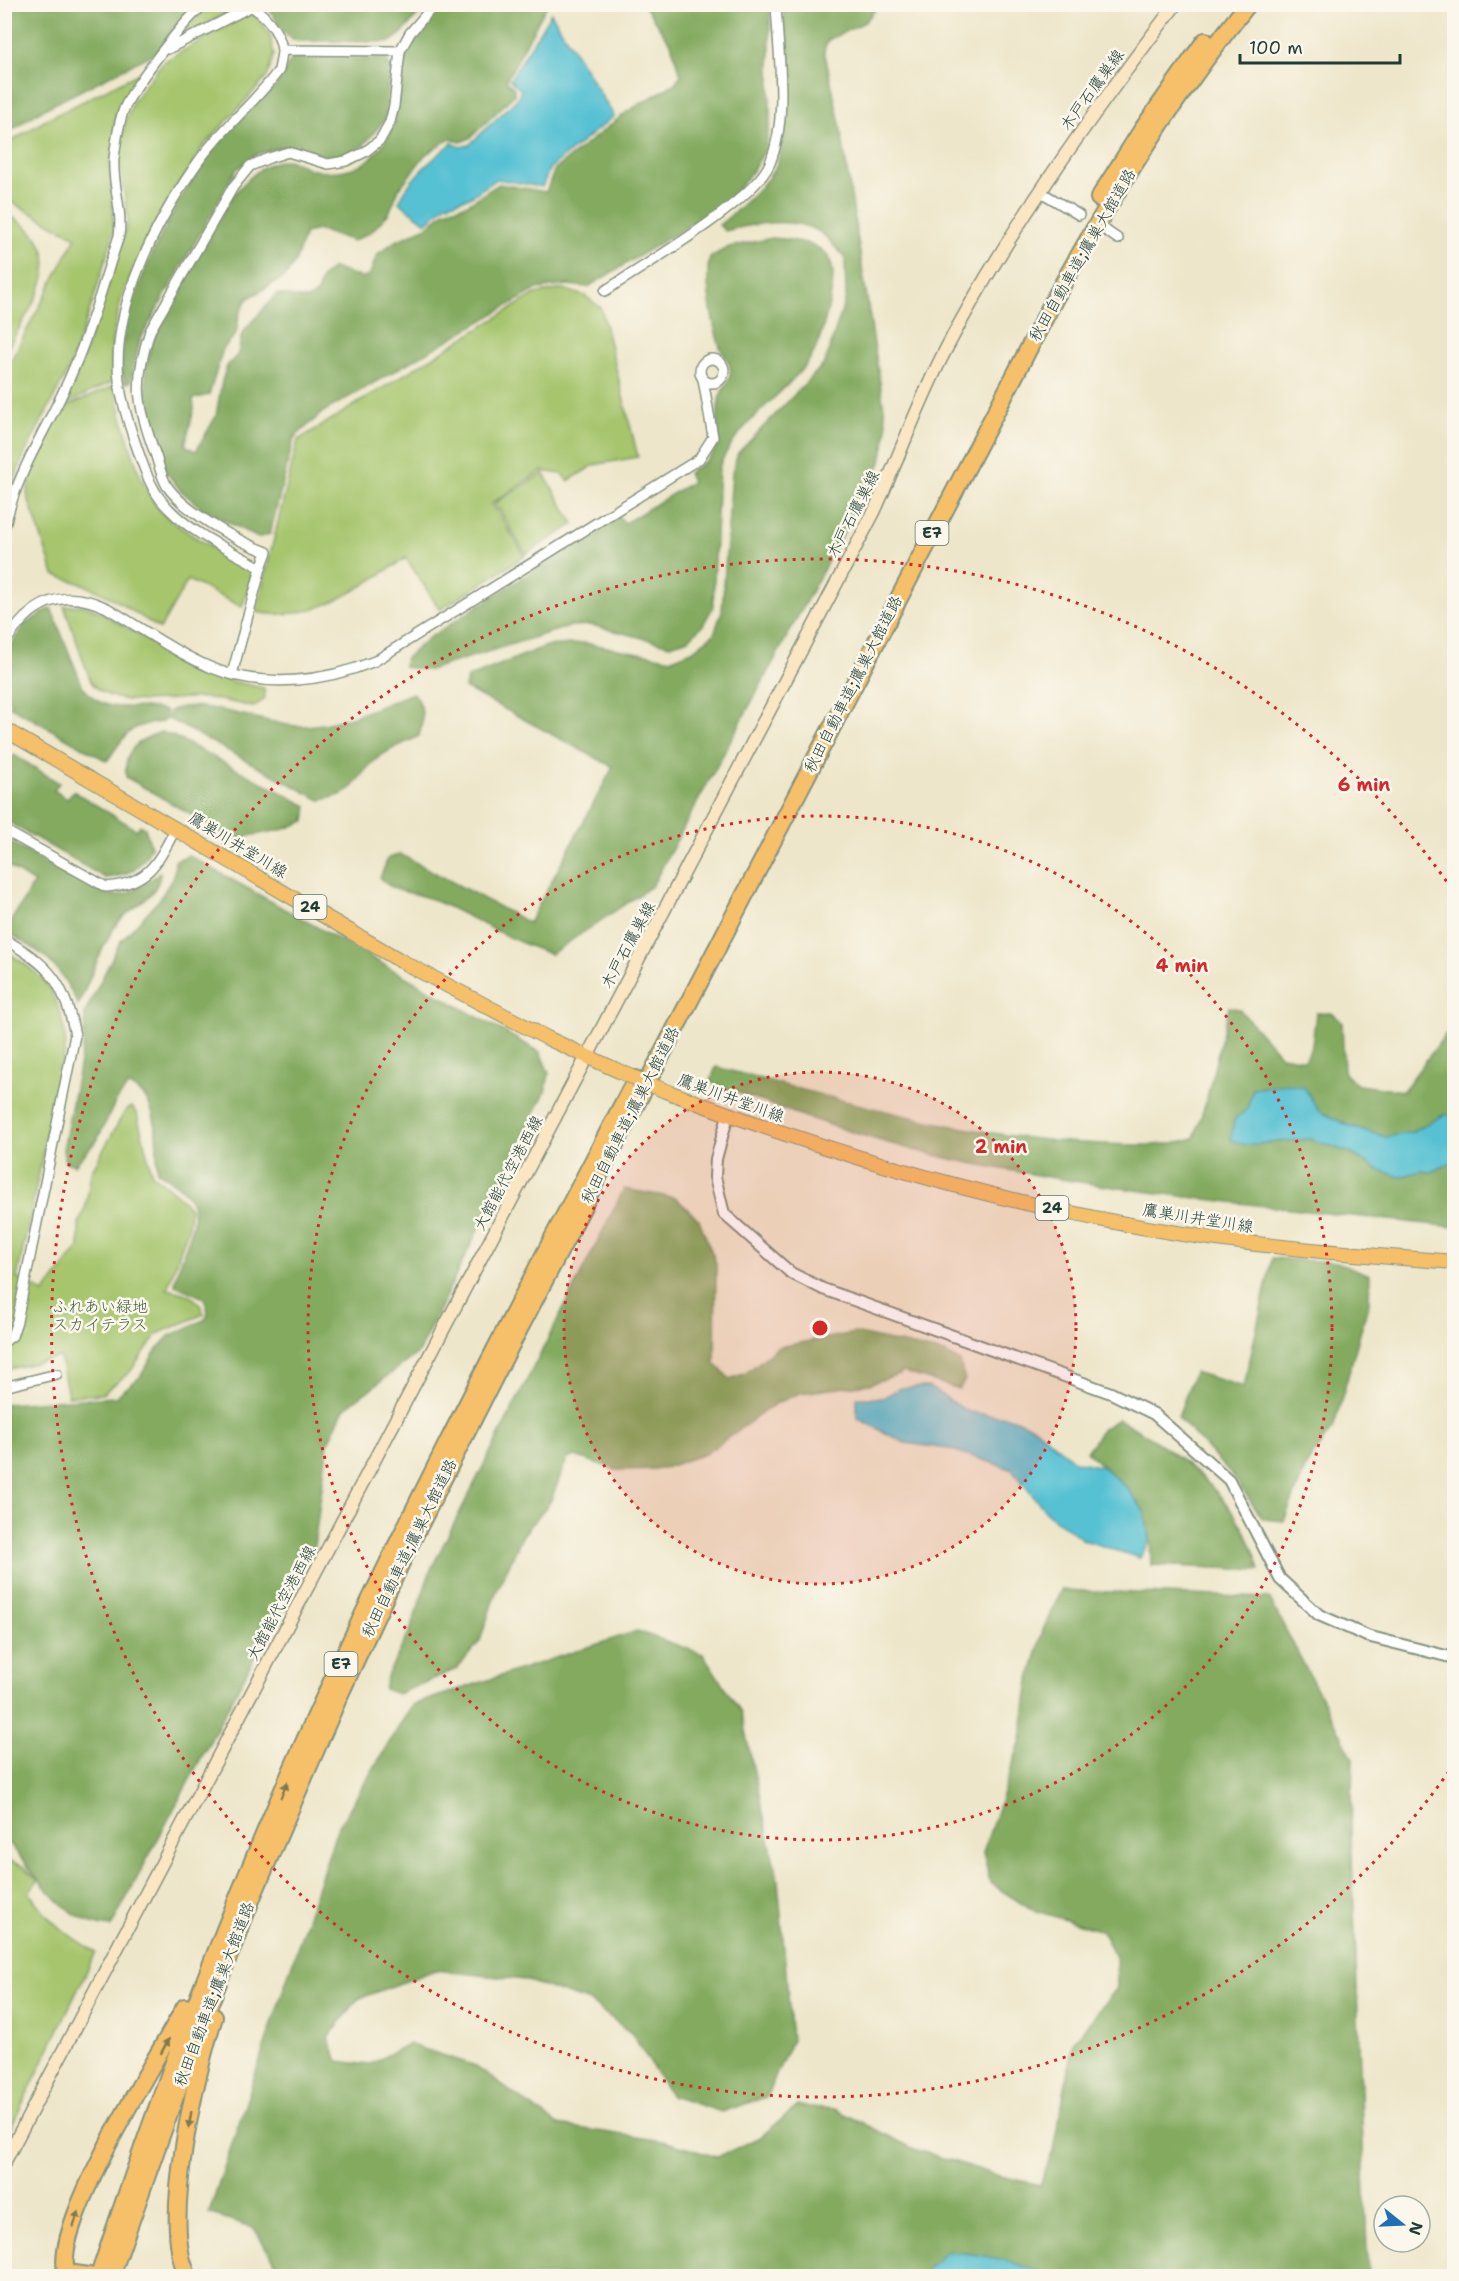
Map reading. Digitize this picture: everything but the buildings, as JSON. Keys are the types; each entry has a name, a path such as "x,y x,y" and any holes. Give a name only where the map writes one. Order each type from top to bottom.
{"highway":[{"name":"秋田自動車道;鷹巣大館道路","path":"99,2277 183,2037 276,1824 351,1642 438,1460 1004,370 1081,228 1126,154 1181,72 1234,4"},
{"name":"秋田自動車道;鷹巣大館道路","path":"111,2277 194,2043 276,1824 451,1462 1009,384 1087,241 1139,156 1204,60 1248,4"},
{"path":"74,2276 64,2261 66,2250 95,2172 197,1983 276,1824"},
{"path":"188,2277 178,2244 178,2208 193,2104 211,2029 276,1824"}],"main road":[{"name":"木戸石鷹巣線","path":"588,1058 874,512 945,350 1002,252 1041,192 1086,126 1176,4"},
{"name":"鷹巣川井堂川線","path":"4,729 410,966 588,1058 728,1115 874,1164 1100,1218 1181,1234 1257,1244 1455,1262"},
{"name":"大館能代空港西線","path":"4,2163 588,1058"}],"street":[{"path":"4,530 10,503 34,445 73,371 119,236 121,218 114,161 124,109 163,52 194,13 205,4"},
{"path":"232,674 267,552 211,522 182,502 167,485 147,433 138,399 142,353 150,331 233,188 250,166 288,153 328,164 346,162 365,152 380,140 392,114 400,51 410,33 435,4"},
{"path":"605,291 730,207 752,188 770,165 777,135 780,96 776,4"},
{"path":"163,52 250,5 274,28 282,50 279,70 268,85 232,120 199,161 173,202 134,279 126,304 119,344 121,391 129,426 150,484 168,508 186,524 261,568"},
{"path":"282,50 400,51"},
{"path":"1041,192 1079,215"},
{"path":"1105,230 1118,239"},
{"path":"4,645 22,618 44,602 75,598 101,605 211,667 232,674 297,681 325,677 375,661 699,459 707,450 713,437 703,379"},
{"path":"4,830 106,887 141,879 163,852 176,828"},
{"path":"4,939 45,966 58,982 68,1002 75,1035 17,1321 12,1336 4,1342"},
{"path":"728,1115 716,1168 718,1197 723,1214 791,1273 823,1289 1111,1393 1154,1414 1229,1480 1280,1579 1319,1615 1367,1636 1455,1656"},
{"path":"4,1387 57,1374"}],"green space":[{"path":"272,4 427,5 401,34 390,42 297,41 287,36 270,11"},
{"path":"5,5 191,5 159,51 40,111 5,135"},
{"path":"229,5 235,9 178,39 205,11"},
{"path":"442,5 547,5 506,81 514,88 514,95 470,138 461,142 449,139 425,155 399,189 389,213 371,232 354,241 318,230 305,233 296,260 286,276 247,299 239,315 236,334 223,349 209,395 193,399 194,409 185,445 196,451 216,416 222,381 227,366 238,354 242,333 277,294 307,299 317,294 322,277 333,268 364,278 370,274 377,255 394,242 427,227 445,211 468,204 499,184 546,192 555,169 628,111 674,84 681,75 671,44 644,5 770,5 770,121 766,148 752,172 726,203 588,287 567,285 537,289 323,412 294,438 270,534 258,538 203,509 181,491 166,472 146,394 146,367 154,336 233,195 244,183 263,168 277,161 292,161 308,168 329,172 360,166 383,145 395,122 400,75 407,53 420,31"},
{"path":"783,5 879,5 865,22 828,40 824,50 840,124 887,428 881,463 652,886 551,954 507,936 429,898 392,887 380,878 388,858 400,854 529,923 613,767 465,688 467,678 546,646 585,643 672,659 692,651 714,634 722,611 732,473 738,453 825,363 846,297 845,258 822,233 807,226 784,223 759,224 725,231 719,225 761,186 778,161 782,145 785,106"},
{"path":"250,13 258,17 270,35 274,55 267,77 202,148 151,233 122,296 112,339 112,382 63,405 78,373 128,222 119,154 125,122 134,100 163,62"},
{"path":"294,57 386,59 390,67 386,118 363,146 342,157 330,158 282,147 257,154 236,170 140,340 131,381 126,384 121,363 124,335 133,302 162,234 179,202 208,157 244,114 277,84"},
{"path":"139,73 116,114 110,170 114,231 93,301 69,369 24,455 5,505 5,372 76,237 5,199 5,145 46,120"},
{"path":"5,213 28,228 41,244 46,260 44,277 38,295 5,353"},
{"path":"772,238 807,244 819,248 827,255 833,277 831,292 822,332 811,357 796,376 736,437 719,467 713,607 703,625 689,639 670,645 591,625 571,626 429,670 404,667 405,659 427,639 618,516 625,523 692,482 688,473 702,464 716,449 719,400 730,377 730,367 720,347 712,314 708,289 710,257 729,247"},
{"path":"563,289 585,296 601,308 638,457 594,465 568,481 562,474 541,471 492,503 525,556 440,610 406,558 354,591 317,608 297,613 256,612 298,440 535,294"},
{"path":"114,386 138,470 161,511 182,529 255,569 242,607 188,580 160,629 114,599 85,585 54,575 27,495 32,461 60,409"},
{"path":"543,473 574,524 526,554 495,503"},
{"path":"83,605 98,611 197,668 231,681 264,688 265,698 254,707 208,698 130,700 115,698 102,692 91,682 64,606"},
{"path":"51,608 83,687 92,697 112,706 155,708 166,711 167,717 163,722 142,725 129,732 107,761 9,706 11,702 5,698 5,657 23,625"},
{"path":"413,693 420,702 421,708 419,736 379,757 352,787 341,795 320,800 169,719 170,711 183,707 199,707 289,725 318,725 360,714"},
{"path":"161,732 175,737 307,806 305,821 285,829 233,839 126,777 129,753 145,739"},
{"path":"14,755 59,783 54,790 67,799 73,791 137,830 140,825 145,828 151,847 143,861 127,873 105,878 5,820 5,759 9,762"},
{"path":"4,838 79,882 109,894 120,895 131,892 160,872 159,881 150,895 122,918 111,933 78,1005 64,978 49,960 5,931 34,883 5,864"},
{"path":"188,855 540,1052 549,1073 546,1090 418,1353 344,1409 328,1443 314,1546 111,1927 80,1918 67,1908 42,1883 10,1844 5,1843 5,1404 115,1397 140,1377 157,1349 169,1336 206,1319 208,1311 204,1298 175,1285 193,1225 193,1213 191,1202 184,1191 157,1171 155,1121 146,1099 138,1091 128,1086 116,1101 97,1140 75,1165 65,1162 63,1150 84,1041 85,1013 120,942 159,900 174,876 175,861"},
{"name":"ふれあい緑地 スカイテラス","path":"4,950 31,969 49,988 60,1012 66,1044 17,1278 44,1293 79,1247 79,1223 86,1205 91,1172 125,1111 132,1107 137,1114 152,1174 183,1200 190,1209 188,1229 167,1289 194,1299 204,1314 157,1334 130,1372 102,1394 68,1396 60,1357 5,1370"},
{"path":"1229,1007 1239,1009 1281,1056 1305,1060 1312,1046 1316,1013 1332,1013 1342,1022 1344,1073 1358,1085 1403,1091 1451,1027 1454,1010 1454,1117 1445,1114 1413,1132 1386,1137 1347,1125 1319,1111 1304,1088 1253,1089 1247,1109 1234,1120 1246,1145 1310,1139 1351,1153 1379,1170 1400,1177 1421,1171 1432,1172 1454,1161 1454,1227 1090,1184 970,1163 838,1128 710,1082 716,1067 860,1105 957,1127 1055,1141 1150,1145 1172,1143 1194,1138 1206,1102"},
{"path":"624,1189 676,1198 699,1220 716,1263 715,1364 730,1379 746,1373 778,1347 854,1333 945,1353 960,1362 965,1380 959,1389 904,1372 870,1384 800,1393 775,1404 705,1454 661,1469 617,1470 575,1456 567,1459 550,1502 523,1535 495,1595 480,1641 457,1669 398,1694 384,1689 387,1676 410,1631 431,1569"},
{"path":"1272,1258 1337,1262 1370,1275 1369,1302 1334,1426 1308,1462 1284,1521 1263,1519 1235,1479 1178,1417 1194,1372 1244,1387"},
{"path":"1118,1419 1163,1446 1205,1481 1223,1500 1239,1522 1260,1570 1151,1565 1150,1539 1127,1488 1087,1452 1101,1430"},
{"path":"1061,1590 1269,1598 1353,1758 1351,1831 1368,2276 1048,2276 998,2259 946,2252 927,2269 928,2276 283,2276 254,2228 209,2213 337,1829 412,1705 637,1631 703,1654 741,1712 778,1881 792,2040 766,2097 722,2112 671,2096 632,2034 590,2002 525,1980 435,1970 358,1999 328,2038 338,2061 369,2065 408,2044 473,2065 558,2125 663,2141 717,2157 759,2138 798,2106 835,2109 914,2149 1000,2176 1040,2185 1055,2145 1073,2043 1117,1988 1116,1957 1102,1931 1030,1909 990,1883 983,1852 1021,1740 1028,1686 1043,1630"},
{"path":"5,1859 24,1867 38,1880 29,1892 50,1919 76,1940 96,1952 5,2140"}],"water":[{"path":"551,13 614,116 550,168 542,187 497,179 470,197 445,205 426,223 399,202 404,193 422,170 452,143 460,147 469,145 518,98 521,90 510,80"},
{"path":"1286,1084 1304,1087 1319,1111 1347,1125 1386,1137 1413,1132 1445,1114 1454,1117 1454,1161 1432,1172 1421,1171 1400,1177 1379,1170 1351,1153 1310,1139 1246,1145 1231,1140 1234,1120 1247,1109 1253,1089"},
{"path":"929,1387 968,1412 1007,1417 1034,1427 1074,1461 1103,1467 1127,1488 1144,1511 1150,1539 1140,1558 1084,1540 1048,1514 1011,1469 949,1449 905,1443 857,1418 857,1398 883,1398 900,1388"},
{"path":"945,2252 998,2259 1048,2276 928,2276 927,2269"}]}
